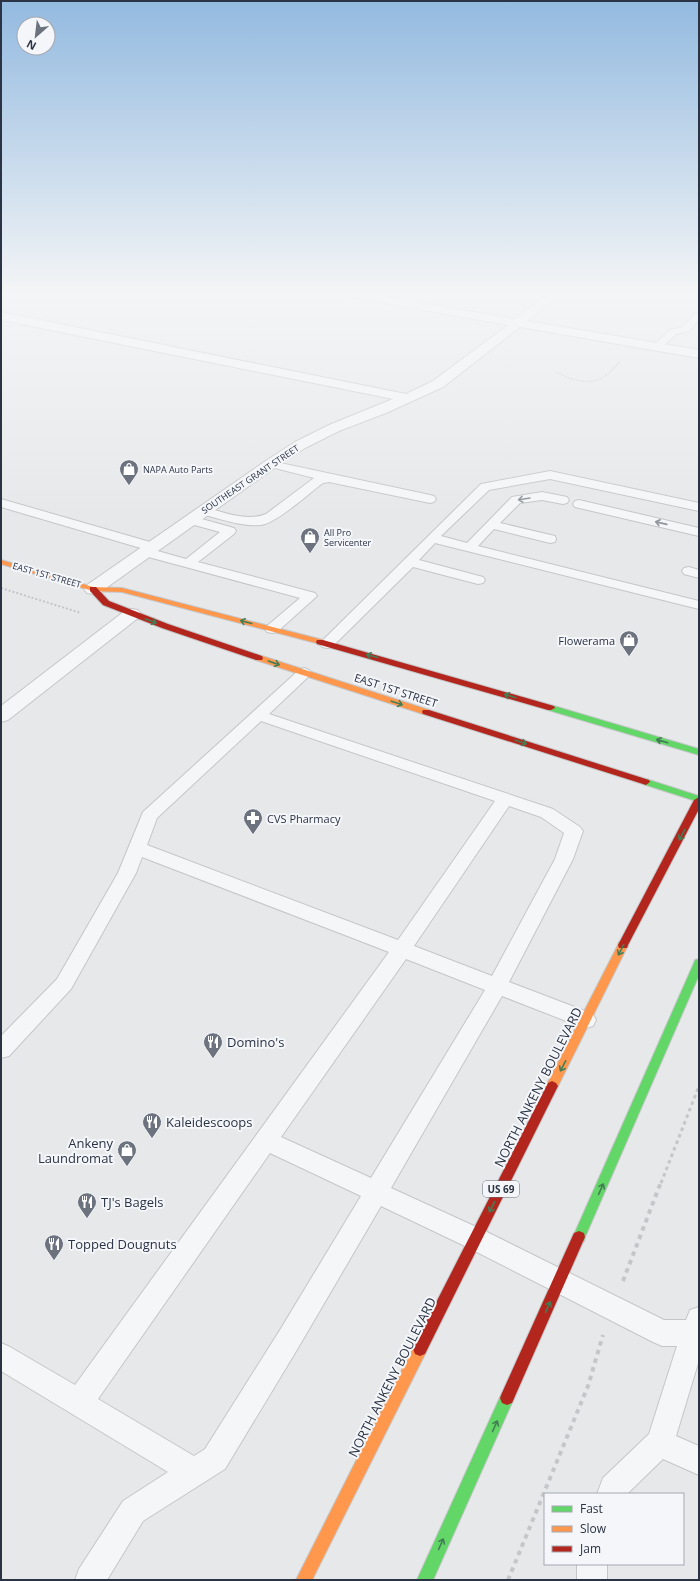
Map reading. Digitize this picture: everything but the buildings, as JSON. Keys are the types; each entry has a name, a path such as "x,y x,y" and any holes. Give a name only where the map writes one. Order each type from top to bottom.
{"main road":[{"name":"EAST 1ST STREET","path":"1,562 93,589 122,590 413,667 699,752"},
{"name":"EAST 1ST STREET","path":"93,589 106,603 132,614 304,673 699,799"},
{"name":"NORTH ANKENY BOULEVARD","path":"304,1580 699,799"},
{"path":"425,1580 560,1281 699,963"}],"street":[{"path":"257,368 407,398"},
{"name":"SOUTHEAST GRANT STREET","path":"93,589 300,445 334,428 438,384 459,368"},
{"path":"1,716 132,614"}],"lane":[{"path":"271,464 329,478 346,480 430,499"},
{"path":"327,644 485,487 550,475 699,507"},
{"path":"204,511 248,522 261,522 270,517 319,480 329,478"},
{"path":"470,547 516,500 542,496 563,500"},
{"path":"1,503 149,549 189,564 310,596 272,629"},
{"path":"579,504 699,532"},
{"path":"189,564 230,531 191,520"},
{"path":"492,525 550,539"},
{"path":"432,538 699,605"},
{"path":"410,562 478,580"},
{"path":"1,1050 64,984 127,873 149,816 304,673"},
{"path":"90,1580 133,1511 215,1459 289,1339 497,986 564,859 574,831 547,813 258,715"},
{"path":"79,1403 402,949 505,799"},
{"path":"137,848 586,1020"},
{"path":"266,1140 476,1239 662,1333 697,1326 660,1443 613,1488 611,1493"},
{"path":"1,1356 194,1472"},
{"path":"660,1443 699,1461"},
{"path":"592,1565 592,1580"}],"path":[{"path":"557,372 567,377 596,381 604,377 614,368"}],"traffic: fast":[{"path":"551,708 699,752"},
{"path":"646,782 699,799"},
{"path":"579,1237 699,963"},
{"path":"425,1580 507,1398"}],"traffic: slow":[{"path":"1,562 93,589 122,590 320,642"},
{"path":"259,658 426,712"},
{"path":"552,1086 623,945"},
{"path":"304,1580 420,1349"}],"traffic: jam":[{"path":"93,589 106,603 165,626 259,658"},
{"path":"320,642 551,708"},
{"path":"426,712 646,782"},
{"path":"623,945 699,800"},
{"path":"420,1349 552,1086"},
{"path":"507,1398 579,1237"}],"place":[{"name":"NAPA Auto Parts","path":"129,486"},
{"name":"All Pro Servicenter","path":"310,554"},
{"name":"Flowerama","path":"629,657"},
{"name":"CVS Pharmacy","path":"253,835"},
{"name":"Domino's","path":"213,1059"},
{"name":"Kaleidescoops","path":"152,1139"},
{"name":"Ankeny Laundromat","path":"127,1167"},
{"name":"TJ's Bagels","path":"87,1219"},
{"name":"Topped Dougnuts","path":"54,1261"}]}
